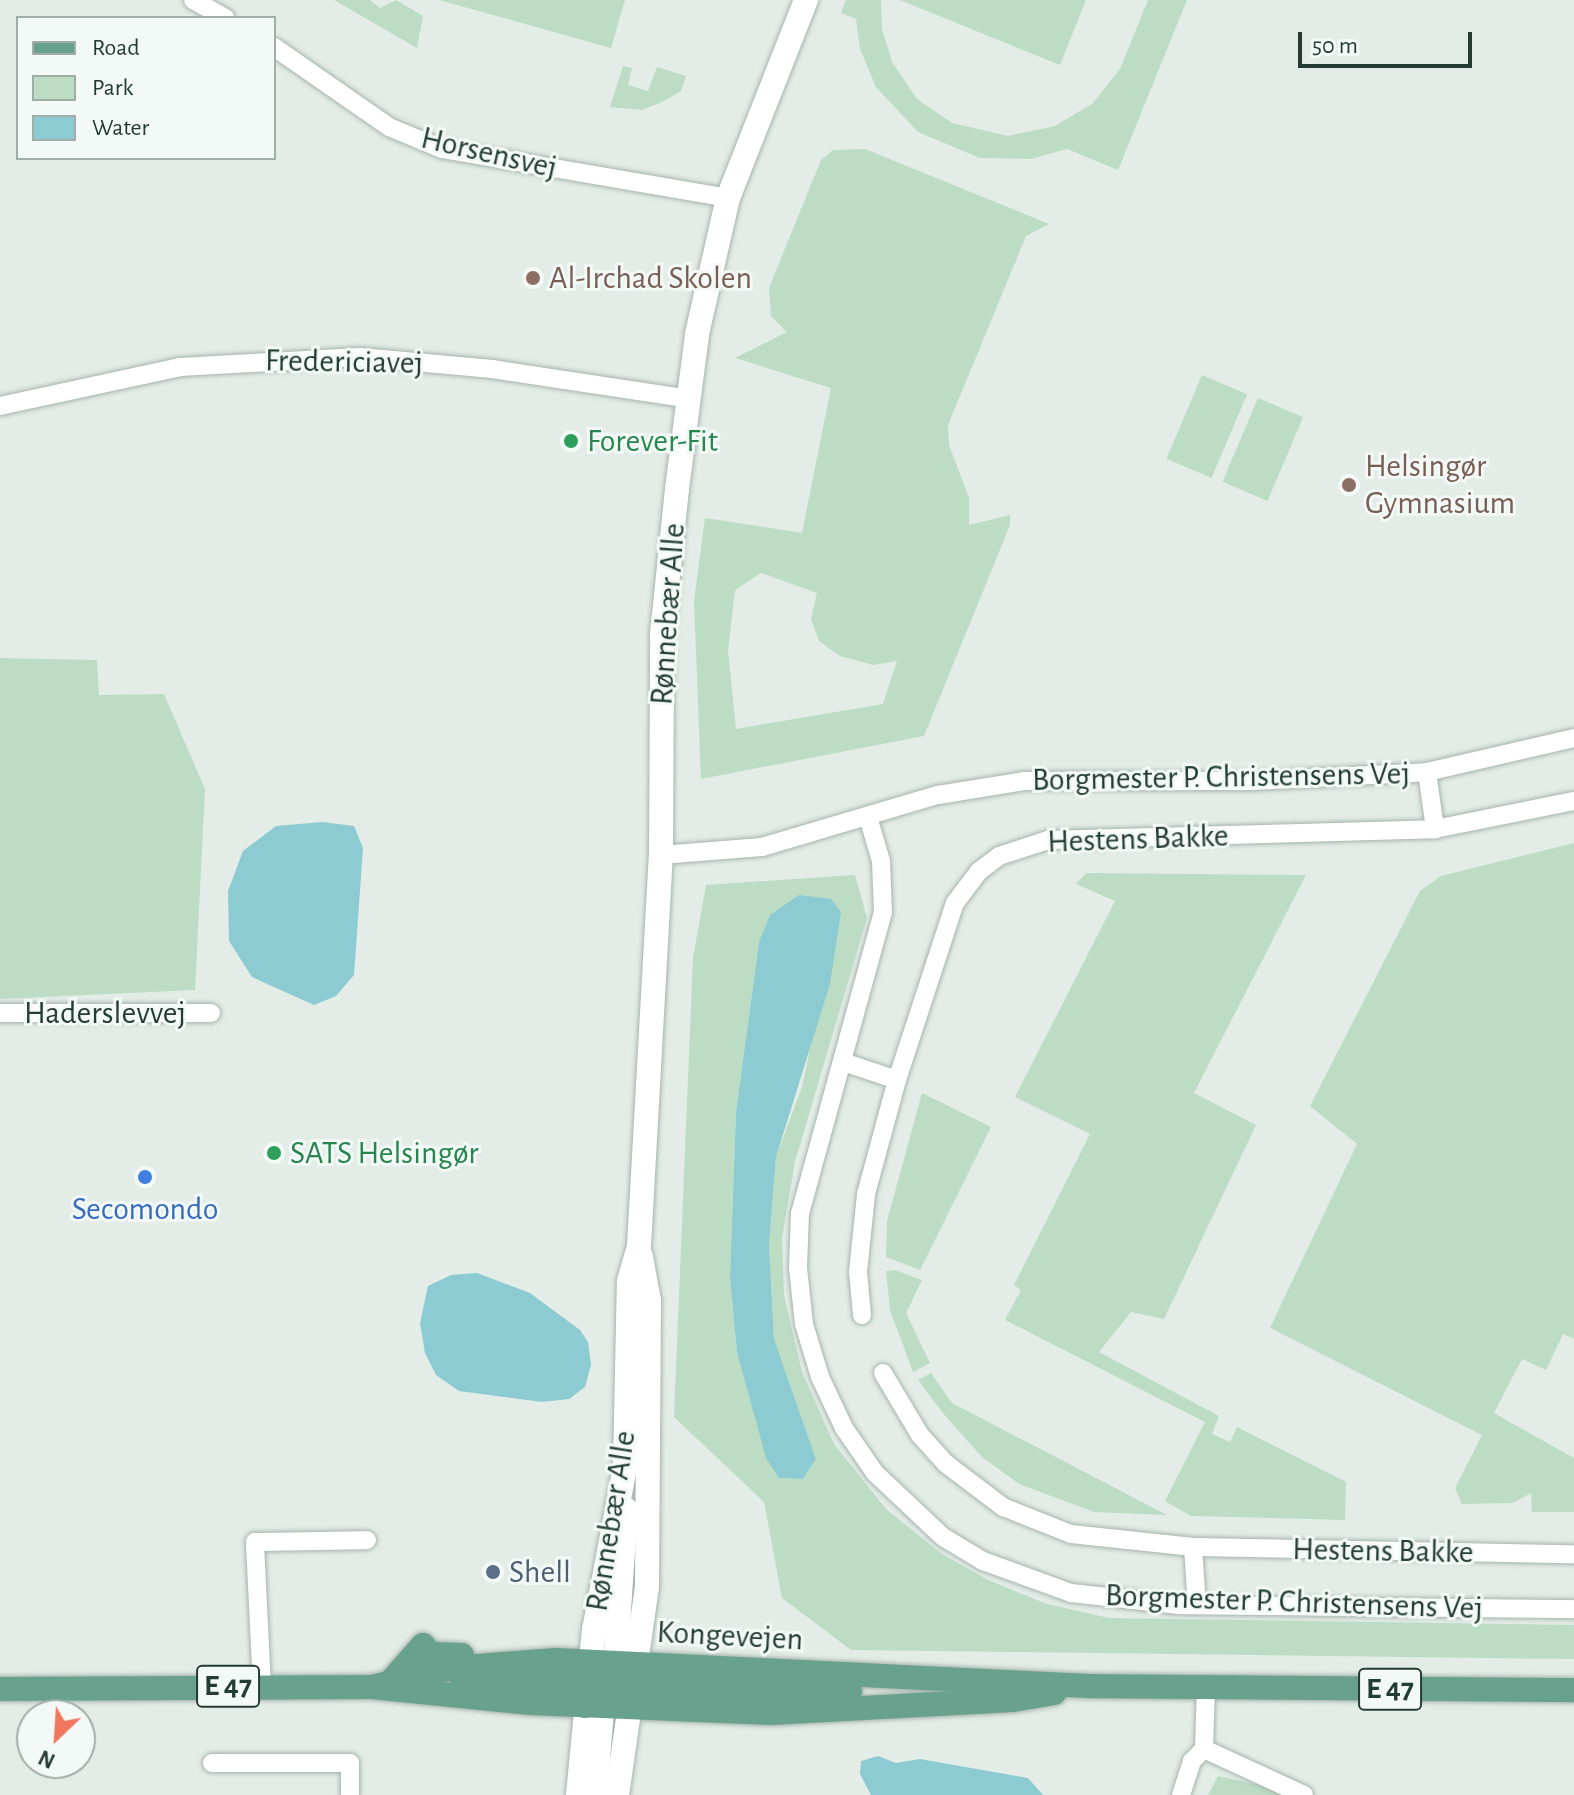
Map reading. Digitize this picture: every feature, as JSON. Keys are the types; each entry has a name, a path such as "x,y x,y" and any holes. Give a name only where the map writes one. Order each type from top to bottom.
{"main road":[{"name":"Rønnebær Alle","path":"617,1795 610,1685 626,1557 629,1281 639,1246 661,855 662,634 697,334 728,198 806,0"},
{"name":"Rønnebær Alle","path":"578,1795 648,1562 649,1301 639,1246"},
{"name":"Kongevejen","path":"382,1683 452,1668 556,1660 610,1685 852,1710 1013,1700 1088,1686"},
{"name":"Kongevejen","path":"0,1677 85,1685"},
{"name":"Kongevejen","path":"0,1689 85,1685 262,1687 382,1683 610,1685 1012,1681 1088,1686 1574,1690"},
{"path":"595,1795 610,1685"}],"street":[{"path":"193,0 221,16"},
{"name":"Horsensvej","path":"276,48 389,127 442,149 728,198"},
{"name":"Fredericiavej","path":"0,406 180,367 360,357 492,369 690,399"},
{"name":"Borgmester P. Christensens Vej","path":"661,855 762,847 938,795 1024,781 1252,781 1427,772 1574,738"},
{"path":"1427,772 1435,829"},
{"name":"Hestens Bakke","path":"862,1315 858,1272 866,1194 897,1080 955,903 978,872 999,856 1048,840 1435,829 1574,801"},
{"name":"Borgmester P. Christensens Vej","path":"868,817 881,861 883,912 800,1213 798,1268 804,1324 820,1377 844,1428 907,1507 983,1561 1071,1593 1197,1605 1574,1609"},
{"name":"Haderslevvej","path":"0,1013 211,1013"},
{"path":"843,1062 897,1080"},
{"name":"Hestens Bakke","path":"883,1373 920,1435 945,1463 1003,1507 1071,1534 1193,1547 1574,1554"},
{"path":"262,1687 255,1542 367,1540"},
{"path":"1193,1547 1197,1605"},
{"path":"1181,1795 1192,1761 1204,1749 1206,1687"},
{"path":"1204,1749 1304,1795"},
{"path":"212,1763 350,1763 350,1795"}],"green space":[{"path":"334,0 370,0 380,8 396,0 423,16 417,48"},
{"path":"439,0 625,0 611,48"},
{"path":"846,0 881,0 882,29 892,62 917,99 952,123 1008,136 1055,126 1092,104 1120,69 1148,0 1187,0 1118,170 1067,149 1031,159 980,158 918,132 876,87 860,49 856,19 841,13"},
{"path":"900,0 1086,0 1060,65"},
{"path":"623,66 632,68 628,85 648,91 657,67 686,76 681,91 642,110 610,107"},
{"path":"865,149 1049,224 1026,236 948,425 949,445 969,498 969,525 1010,515 1010,525 924,736 701,779 694,601 705,518 802,533 831,388 735,358 787,332 771,316 769,288 821,160 833,150","holes":["761,573 817,593 811,619 819,641 840,656 873,665 897,661 883,704 736,729 728,651 735,590"]},
{"path":"1202,375 1247,394 1212,478 1166,459"},
{"path":"1258,398 1303,417 1268,501 1222,482"},
{"path":"0,658 97,660 99,695 164,694 205,789 195,990 0,999"},
{"path":"1574,843 1574,1339 1563,1334 1546,1370 1522,1359 1494,1413 1574,1458 1574,1512 1532,1512 1531,1493 1512,1503 1462,1504 1455,1488 1482,1435 1270,1328 1357,1144 1310,1106 1420,891 1441,876"},
{"path":"1086,873 1306,875 1194,1093 1256,1125 1164,1319 1131,1312 1099,1352 1219,1416 1212,1434 1230,1442 1237,1427 1346,1482 1345,1520 1191,1516 1175,1507 1165,1501 1205,1422 1005,1320 1021,1290 1014,1285 1090,1134 1015,1097 1115,901 1076,884"},
{"path":"855,875 867,918 795,1162 782,1238 784,1295 802,1372 834,1444 887,1510 942,1554 988,1580 1047,1604 1109,1618 1574,1625 1574,1659 851,1650 782,1598 764,1502 674,1417 693,958 706,885","holes":["759,942 813,1035 802,1087 776,1157 769,1245 774,1339 816,1459 803,1479 779,1478 737,1352 730,1278 736,1112"]},
{"path":"922,1093 991,1127 920,1270 886,1257 887,1221"},
{"path":"895,1270 922,1280 906,1313 930,1363 913,1372 890,1310 886,1271"},
{"path":"931,1373 952,1403 1167,1515 1094,1512 1019,1484 982,1457 942,1412 918,1380"},
{"path":"1218,1776 1260,1785 1286,1795 1208,1795"}],"water":[{"path":"322,822 354,826 363,848 354,975 336,996 314,1005 252,977 229,941 228,891 243,851 276,826"},
{"path":"799,895 831,899 841,912 830,984 776,1157 769,1245 774,1339 816,1459 803,1479 779,1478 766,1458 737,1352 730,1278 736,1112 759,942 770,915"},
{"path":"477,1273 530,1293 580,1330 588,1342 591,1365 585,1387 569,1399 542,1402 459,1391 436,1375 425,1353 420,1323 428,1286 451,1275"},
{"path":"878,1756 896,1763 920,1759 1028,1778 1043,1795 871,1795 860,1774 861,1761"}],"place":[{"name":"Al-Irchad Skolen","path":"533,278"},
{"name":"Forever-Fit","path":"571,441"},
{"name":"Helsingør Gymnasium","path":"1349,485"},
{"name":"SATS Helsingør","path":"274,1153"},
{"name":"Secomondo","path":"145,1177"},
{"name":"Shell","path":"493,1572"}]}
